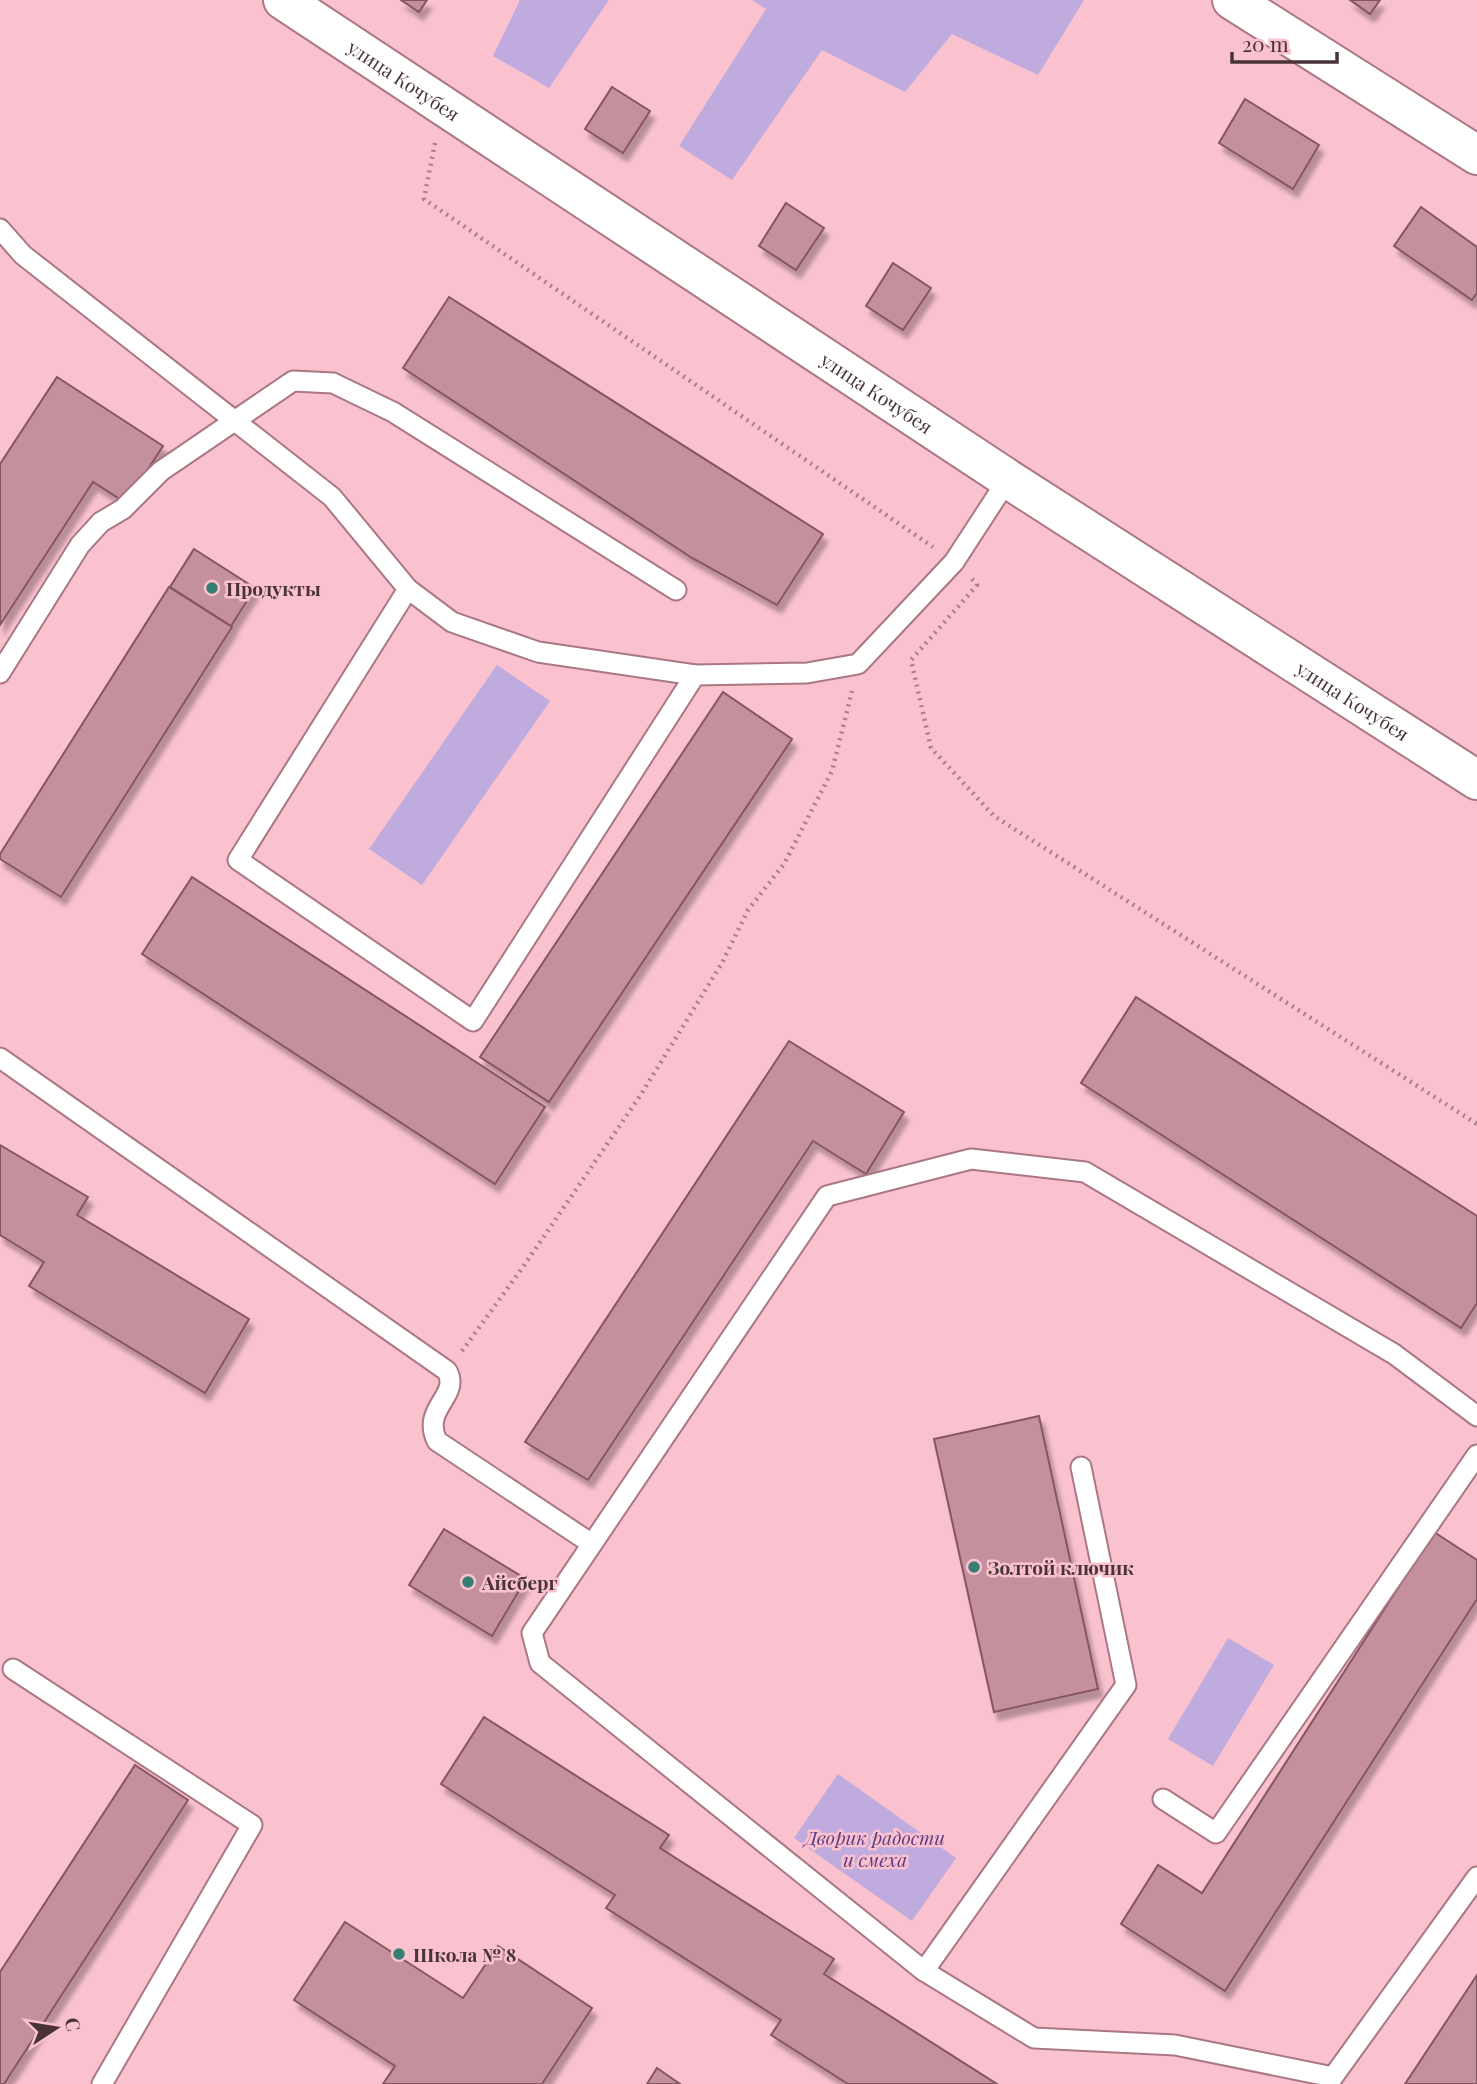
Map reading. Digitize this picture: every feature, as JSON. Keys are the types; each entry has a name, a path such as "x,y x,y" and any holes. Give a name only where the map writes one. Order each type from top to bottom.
{"street":[{"name":"улица Кочубея","path":"283,0 1008,479 1477,780"},
{"path":"1232,0 1477,155"}],"lane":[{"path":"0,229 23,255 234,423 332,497 408,589 452,622 538,652 695,675 807,673 858,664 954,562 1008,479"},
{"path":"0,673 80,545 101,522 123,509 161,471 293,381 333,383 393,412 676,590"},
{"path":"408,589 239,860 473,1021 695,675"},
{"path":"0,1058 447,1371 451,1378 450,1388 433,1419 432,1430 437,1441 592,1544"},
{"path":"1477,1416 1394,1354 1086,1172 971,1159 827,1196 532,1633 540,1663 925,1970 1034,2038 1175,2045 1327,2080 1477,1877"},
{"path":"1163,1799 1216,1833 1477,1455"},
{"path":"925,1970 1126,1685 1081,1467"},
{"path":"13,1669 252,1825 102,2084"}],"path":[{"path":"424,199 954,562 977,584 911,660 931,748 994,816 1477,1124"},
{"path":"447,1371 523,1267 640,1096 722,963 748,910 784,864 832,771 858,664"}],"green space":[{"path":"520,0 609,0 549,88 493,56"},
{"path":"752,0 1084,0 1038,75 952,34 905,92 822,50 732,180 679,146 766,9"},
{"path":"497,665 550,701 422,885 369,849"},
{"path":"1228,1638 1274,1665 1213,1766 1168,1739"},
{"name":"Дворик радости и смеха","path":"838,1774 956,1858 912,1921 794,1838"}],"building":[{"path":"401,0 427,0 419,12"},
{"path":"1350,0 1380,0 1370,14"},
{"path":"612,87 650,111 623,153 585,129"},
{"path":"1245,99 1319,145 1293,189 1219,143"},
{"path":"786,203 824,228 796,270 759,246"},
{"path":"1421,207 1477,247 1477,293 1472,300 1394,246"},
{"path":"893,263 931,288 903,330 866,306"},
{"path":"449,297 823,534 777,605 692,558 403,368"},
{"path":"57,377 163,446 126,503 93,482 0,625 0,464"},
{"name":"Продукты","path":"194,549 255,588 231,626 170,587"},
{"path":"169,587 232,627 61,897 0,859 0,854"},
{"path":"723,692 792,739 549,1102 480,1057"},
{"path":"192,877 545,1107 495,1184 142,954"},
{"path":"1136,997 1477,1216 1477,1303 1461,1328 1081,1083"},
{"path":"789,1041 904,1112 866,1174 813,1141 588,1480 525,1442"},
{"path":"0,1145 88,1197 77,1215 249,1319 205,1393 29,1286 44,1262 0,1235"},
{"path":"1039,1416 1098,1689 994,1712 934,1439"},
{"name":"Айсберг","path":"444,1529 526,1579 492,1636 409,1585"},
{"path":"1434,1532 1477,1560 1477,1599 1225,1991 1121,1924 1158,1865 1202,1893"},
{"path":"484,1717 669,1835 660,1848 834,1959 824,1974 997,2084 848,2084 771,2035 781,2020 606,1908 615,1895 441,1784"},
{"path":"135,1765 188,1800 4,2084 0,2084 0,1972"},
{"path":"345,1922 463,1998 498,1946 592,2008 542,2084 383,2084 395,2066 294,2000"},
{"path":"1477,1975 1477,2084 1405,2084"},
{"path":"657,2068 680,2084 647,2084"}],"place":[{"name":"Продукты","path":"212,588"},
{"name":"Золтой ключик","path":"974,1567"},
{"name":"Айсберг","path":"468,1582"},
{"name":"Школа № 8","path":"399,1954"}]}
